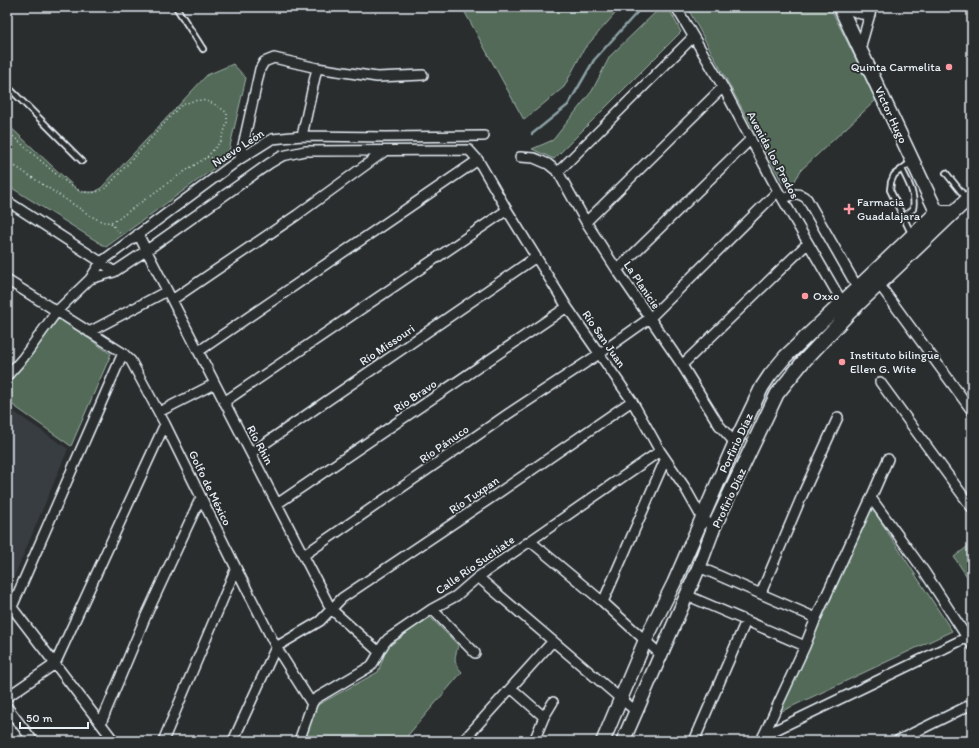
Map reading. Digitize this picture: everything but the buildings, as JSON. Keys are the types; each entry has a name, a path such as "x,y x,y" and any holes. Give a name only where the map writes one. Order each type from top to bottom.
{"street":[{"name":"Avenida los Prados","path":"676,7 723,87 780,195 846,308"},
{"name":"Victor Hugo","path":"840,7 912,161 917,186 940,218"},
{"path":"843,7 861,14 871,11"},
{"path":"860,49 871,11"},
{"path":"558,172 693,37"},
{"path":"237,161 260,69 264,62 274,58 317,68 377,77 423,75"},
{"path":"302,136 317,68"},
{"path":"586,222 723,87"},
{"name":"Nuevo León","path":"7,376 23,358 58,311 90,280 101,262 237,161 272,139 302,136 484,136"},
{"path":"199,351 478,160 469,150 467,136"},
{"path":"617,270 750,139"},
{"name":"Nuevo León","path":"90,280 114,272 282,156 305,151 469,150"},
{"path":"172,300 386,151"},
{"name":"La Planicie","path":"520,157 534,158 548,164 558,172 586,222 617,270 682,365 719,425 735,443"},
{"name":"Río San Juan","path":"478,160 567,307 632,401 665,460 684,486 702,518 714,527"},
{"path":"780,195 800,194 807,199 864,298"},
{"name":"Río Pánuco","path":"304,554 650,318 780,195"},
{"path":"970,197 953,212 940,218 918,248 879,284 972,411"},
{"path":"7,201 114,272"},
{"path":"224,402 507,210"},
{"name":"Porfirio Díaz","path":"603,741 645,641 674,583 735,443 762,387 770,375 786,357 846,308 857,287 912,236 940,218"},
{"name":"Río Rhin","path":"138,234 331,609 379,652"},
{"path":"682,365 808,242"},
{"name":"Río Missouri","path":"251,453 536,257"},
{"name":"Golfo de México","path":"7,280 123,353 131,361 159,412 276,647 312,704"},
{"name":"Profirio Díaz","path":"623,741 699,567 714,527 777,394 846,308 864,298 879,284"},
{"path":"89,332 167,290"},
{"name":"Río Bravo","path":"277,504 567,307"},
{"path":"114,741 9,604 123,353"},
{"path":"880,382 972,508"},
{"path":"159,412 214,384"},
{"name":"Río Tuxpan","path":"276,647 320,621 335,603 342,598 488,501 632,401"},
{"path":"761,593 801,498 838,417"},
{"path":"7,697 55,664 165,424"},
{"name":"Calle Río Suchiate","path":"312,704 320,695 371,666 376,660 382,644 388,638 432,609 456,596 478,577 660,451"},
{"path":"762,738 872,498 888,459"},
{"path":"603,602 665,460"},
{"path":"100,724 145,618 200,497"},
{"path":"762,738 971,639 872,498"},
{"path":"530,541 603,602 660,654"},
{"path":"699,567 816,618"},
{"path":"163,741 236,568"},
{"path":"478,577 636,711"},
{"path":"686,595 805,646"},
{"path":"432,609 475,653"},
{"path":"694,741 746,620"},
{"path":"463,741 553,641"},
{"path":"233,741 276,647"},
{"path":"511,688 544,717"},
{"path":"534,741 544,717 553,702"},
{"path":"299,741 312,704"},
{"path":"897,741 972,704"},
{"path":"7,707 33,741"}],"lane":[{"path":"176,7 203,49"},
{"path":"7,86 82,161"},
{"path":"912,161 894,176 891,182 890,190 918,248"},
{"path":"902,169 917,186 913,209 903,217"},
{"path":"946,173 970,197"}],"path":[{"path":"7,131 70,185 84,192 92,193 101,191 108,186 180,107 190,101 202,99 220,107 227,112 227,124 222,141 207,157 111,223"},
{"path":"207,157 237,161"},
{"path":"7,161 91,216 104,222 111,223 127,243"}],"shaded area":[{"path":"7,407 68,449 9,589 7,586"}],"green space":[{"path":"462,7 621,7 584,49 564,87 524,120"},
{"path":"661,7 668,7 681,32 554,159 532,149 553,140 592,91 610,56"},
{"path":"687,7 830,7 876,100 801,170 791,188 782,182"},
{"path":"233,64 246,78 227,159 106,247 7,185 7,124 80,192 95,192 101,188 207,75"},
{"path":"59,318 111,354 71,446 7,401 7,385"},
{"path":"870,505 952,631 778,713"},
{"path":"972,543 972,584 954,557"},
{"path":"429,616 458,645 455,660 462,672 403,741 305,741 314,707 378,672 387,648"}],"waterway":[{"path":"532,134 568,105 594,60 642,7"}],"place":[{"name":"Quinta Carmelita","path":"949,67"},
{"name":"Farmacia Guadalajara","path":"849,209"},
{"name":"Oxxo","path":"805,296"},
{"name":"Instituto bilingüe Ellen G. Wite","path":"842,362"}]}
